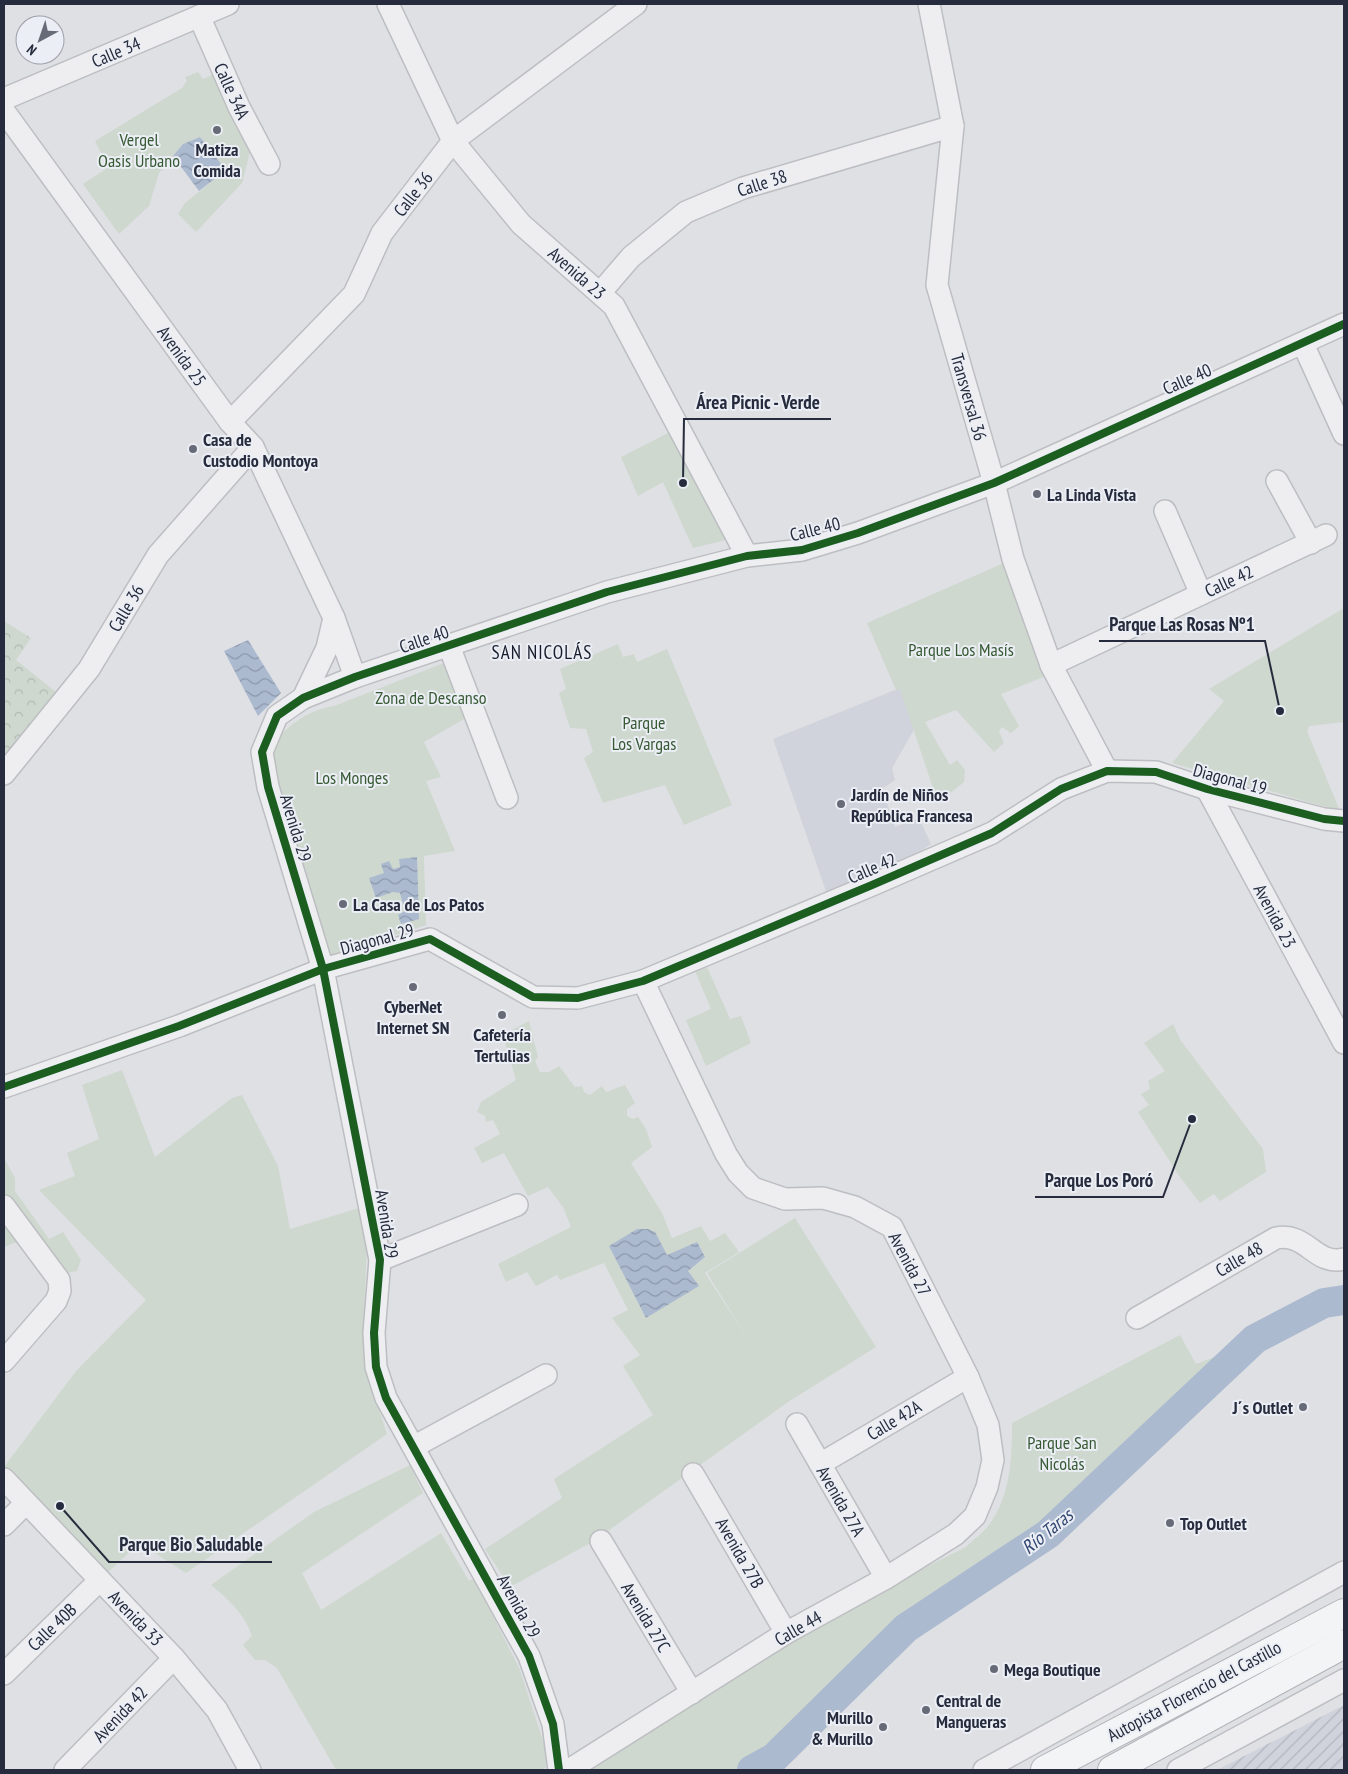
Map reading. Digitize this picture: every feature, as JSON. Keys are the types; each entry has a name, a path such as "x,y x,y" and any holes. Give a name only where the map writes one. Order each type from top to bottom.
{"highway":[{"name":"Autopista Florencio del Castillo","path":"1044,1770 1344,1613"},
{"name":"Autopista Florencio del Castillo","path":"1112,1770 1344,1644"}],"street":[{"name":"Calle 34","path":"4,99 228,4"},
{"name":"Avenida 23","path":"388,4 454,141 521,224 614,306 747,556"},
{"name":"Calle 36","path":"230,422 354,294 382,233 454,141 636,4"},
{"name":"Transversal 36","path":"929,4 953,126 937,285 994,482 1013,559 1051,665 1107,771"},
{"name":"Calle 34A","path":"199,16 239,107 269,164"},
{"name":"Avenida 25","path":"4,111 230,422 253,447 334,618 356,677"},
{"name":"Calle 38","path":"600,293 631,257 686,212 743,188 953,126"},
{"name":"Calle 40","path":"277,716 303,698 356,677 607,592 747,556 802,550 858,533 994,482 1344,324"},
{"path":"1303,344 1344,434"},
{"name":"Calle 36","path":"4,774 89,669 158,555 253,447"},
{"name":"Calle 42","path":"1051,665 1318,539 1277,481"},
{"path":"1165,511 1201,594"},
{"path":"303,698 326,648 334,618"},
{"path":"449,646 507,798"},
{"name":"Avenida 29","path":"277,716 262,752 268,787 323,969 380,1260 374,1333 376,1367 386,1398 415,1446 529,1656 553,1724 559,1770"},
{"name":"Calle 42","path":"642,981 992,833 1061,789 1107,771"},
{"name":"Diagonal 19","path":"1107,771 1156,772 1207,789 1324,819 1344,822"},
{"name":"Avenida 23","path":"1207,789 1344,1043"},
{"name":"Diagonal 29","path":"4,1087 179,1026 323,969 430,939 533,997 578,998 642,981"},
{"name":"Avenida 27","path":"642,981 726,1154 738,1173 753,1188 785,1199 823,1198 855,1207 892,1227 968,1377 988,1425 993,1460"},
{"path":"380,1260 517,1205"},
{"path":"4,1206 59,1280 60,1292 56,1301 4,1361"},
{"name":"Calle 48","path":"1136,1318 1276,1238 1288,1236 1296,1239 1328,1260 1344,1259"},
{"path":"415,1446 546,1375"},
{"name":"Calle 42A","path":"820,1464 968,1377"},
{"name":"Avenida 27A","path":"797,1424 886,1578"},
{"name":"Calle 44","path":"569,1770 786,1633 886,1578 956,1534 975,1516 987,1487 993,1460"},
{"name":"Avenida 27B","path":"693,1474 786,1633"},
{"name":"Avenida 33","path":"4,1479 174,1658 217,1710 250,1770"},
{"path":"4,1525 26,1503"},
{"name":"Avenida 27C","path":"601,1541 692,1693"},
{"path":"984,1770 1071,1724 1344,1572"},
{"name":"Calle 40B","path":"4,1674 100,1580"},
{"name":"Avenida 42","path":"65,1770 85,1762 174,1658"},
{"path":"1178,1770 1344,1680"}],"shaded area":[{"name":"Jardín de Niños República Francesa","path":"900,688 915,728 892,768 895,780 882,789 895,827 919,818 931,844 902,863 828,897 773,739"},
{"path":"1344,1705 1344,1770 1216,1770 1219,1769"}],"green space":[{"name":"Vergel Oasis Urbano","path":"198,72 203,79 214,74 250,152 242,183 196,232 178,214 185,203 226,170 200,137 183,144 159,173 149,206 119,234 83,184 112,165 103,157 95,141 182,88 187,81 185,77"},
{"path":"674,430 716,509 726,540 693,548 663,482 638,496 621,457"},
{"name":"Parque Los Masís","path":"1013,559 1051,674 1001,694 1019,726 1011,733 1002,727 999,731 1004,743 994,752 956,710 925,722 950,765 957,760 965,770 964,782 938,803 900,689 896,690 867,623"},
{"path":"1344,608 1344,722 1309,726 1307,731 1340,811 1172,763 1224,701 1209,689"},
{"path":"4,621 31,638 16,660 56,692 23,751 4,770"},
{"name":"Parque Los Vargas","path":"618,644 623,657 634,654 637,662 667,649 732,805 684,825 665,785 603,803 584,758 593,752 586,729 570,728 559,693 566,689 560,669"},
{"name":"Los Monges","path":"444,663 466,718 424,742 441,777 426,781 455,851 424,856 426,925 330,957 268,749 289,727 314,711 334,706"},
{"path":"707,967 730,1019 741,1016 751,1043 706,1066 686,1020 711,1009 695,971"},
{"path":"529,1021 538,1057 535,1061 540,1072 549,1072 559,1066 575,1087 582,1086 584,1092 590,1095 602,1086 606,1092 625,1085 635,1103 627,1109 627,1116 633,1119 638,1117 646,1129 652,1147 631,1163 662,1213 672,1238 701,1226 710,1241 725,1233 739,1252 705,1273 749,1341 707,1273 795,1218 876,1347 788,1402 594,1541 510,1587 485,1549 562,1498 554,1479 653,1415 623,1366 640,1355 612,1318 628,1310 604,1263 560,1280 557,1275 536,1286 527,1272 506,1282 498,1264 571,1227 563,1207 548,1187 528,1196 504,1153 482,1163 474,1148 500,1134 493,1120 486,1122 485,1116 477,1112 481,1102 516,1080 503,1035"},
{"path":"1173,1024 1181,1041 1263,1149 1266,1172 1220,1201 1214,1194 1200,1203 1180,1177 1138,1112 1149,1105 1141,1094 1150,1089 1148,1081 1165,1071 1144,1043"},
{"path":"122,1070 155,1157 232,1098 242,1095 278,1166 290,1229 369,1205 364,1316 367,1374 387,1434 186,1573 139,1543 100,1580 4,1467 76,1371 146,1300 39,1190 75,1176 67,1153 99,1139 82,1085"},
{"path":"4,1158 15,1178 15,1191 49,1239 63,1232 81,1260 77,1271 65,1273 19,1241 4,1247"},
{"name":"Parque San Nicolás","path":"1180,1335 1196,1364 1217,1356 1224,1366 1048,1532 904,1627 772,1757 747,1770 592,1770 789,1636 966,1547 989,1525 1002,1501 1011,1463 1012,1423"},
{"path":"410,1465 423,1493 302,1573 321,1610 441,1533 469,1581 474,1578 520,1670 546,1750 546,1767 543,1770 336,1770 277,1668 265,1660 255,1660 243,1645 252,1636 245,1620 230,1602 211,1585 314,1512"}],"water":[{"path":"200,137 226,170 199,191 173,156 183,144"},
{"path":"248,640 281,693 258,716 224,651"},
{"path":"417,857 419,919 401,924 398,915 405,911 400,893 393,892 376,898 369,878 384,873 381,864 389,861 393,869 400,867 399,859"},
{"path":"637,1229 648,1229 655,1232 667,1255 697,1242 705,1257 688,1271 699,1286 646,1318 609,1246"}],"waterway":[{"name":"Río Taras","path":"752,1770 774,1758 906,1628 1048,1534 1255,1339 1324,1303 1344,1300"}],"cycle path":[{"path":"559,1770 553,1724 529,1656 386,1398 376,1367 374,1333 380,1260 323,969 268,787 262,752 277,716 303,698 355,677 607,592 747,556 802,550 858,533 994,483 1344,324"},
{"path":"4,1087 179,1026 323,969 430,939 533,997 578,998 643,981 992,833 1061,789 1107,771 1156,772 1207,789 1324,819 1344,821"}],"place":[{"name":"Matiza Comida","path":"217,130"},
{"name":"Casa de Custodio Montoya","path":"193,449"},
{"name":"Área Picnic - Verde","path":"683,483"},
{"name":"La Linda Vista","path":"1037,494"},
{"name":"Parque Las Rosas Nº1","path":"1280,711"},
{"name":"Jardín de Niños República Francesa","path":"841,804"},
{"name":"La Casa de Los Patos","path":"343,904"},
{"name":"CyberNet Internet SN","path":"413,987"},
{"name":"Cafetería Tertulias","path":"502,1015"},
{"name":"Parque Los Poró","path":"1192,1119"},
{"name":"J´s Outlet","path":"1303,1407"},
{"name":"Parque Bio Saludable","path":"60,1506"},
{"name":"Top Outlet","path":"1170,1523"},
{"name":"Mega Boutique","path":"994,1669"},
{"name":"Central de Mangueras","path":"926,1710"},
{"name":"Murillo & Murillo","path":"883,1727"}],"district":[{"name":"SAN NICOLÁS","path":"542,652"}],"park label":[{"name":"Zona de Descanso","path":"431,697"}]}
